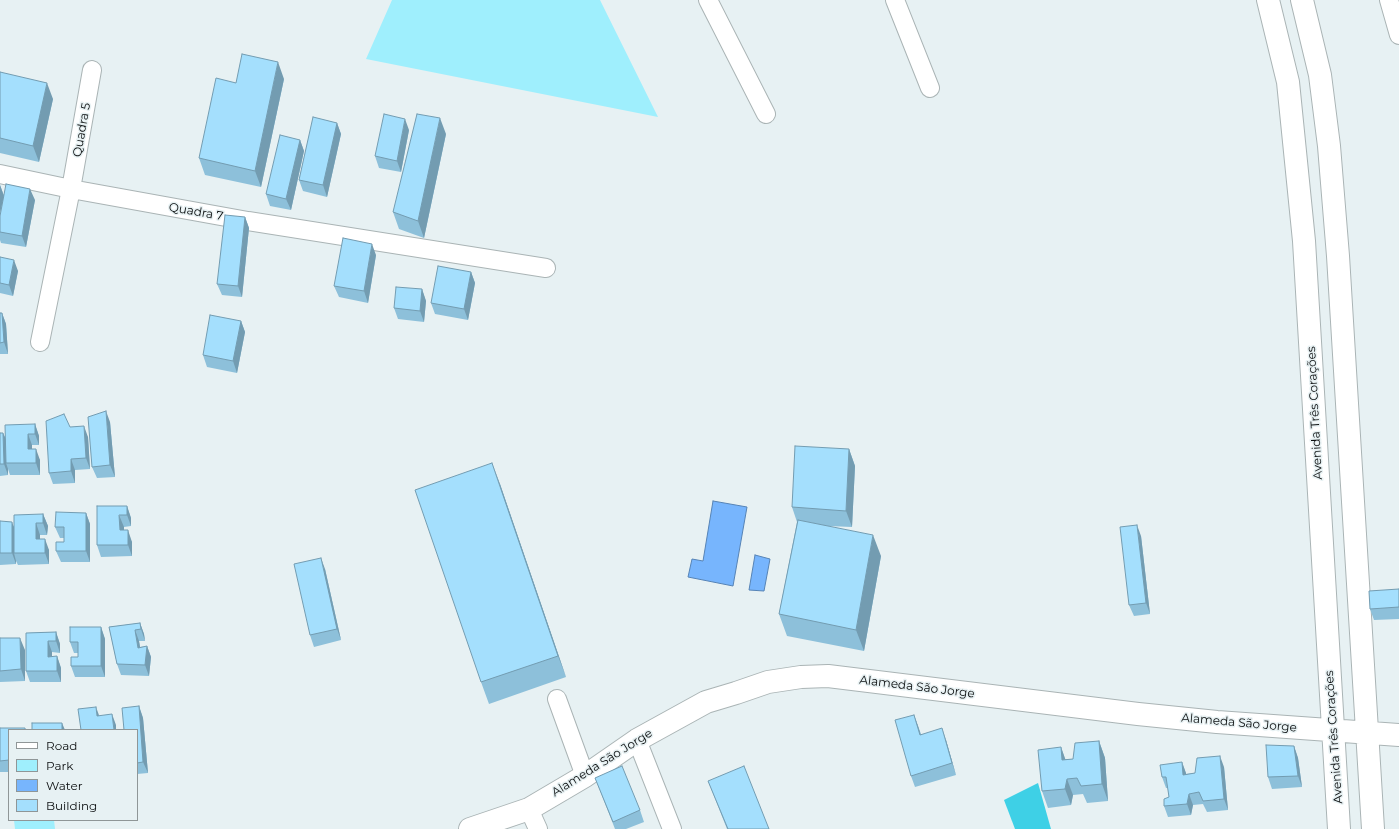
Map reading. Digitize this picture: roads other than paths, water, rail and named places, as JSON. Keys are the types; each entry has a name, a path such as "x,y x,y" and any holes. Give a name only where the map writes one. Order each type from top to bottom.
{"street":[{"path":"708,0 766,114"},
{"path":"895,0 930,88"},
{"path":"1389,0 1399,35"},
{"path":"1270,7 1303,1 1320,75 1330,162 1338,256 1373,829"},
{"name":"Avenida Três Corações","path":"1270,7 1288,82 1304,241 1339,829"},
{"name":"Quadra 5","path":"72,189 92,70"},
{"name":"Quadra 7","path":"0,174 72,189 248,221 546,268"},
{"path":"40,342 72,189"},
{"name":"Alameda São Jorge","path":"470,829 529,808 585,776 637,740 706,702 768,682 801,677 828,676 1138,714 1399,735"},
{"path":"557,699 585,776"},
{"path":"637,740 672,829"},
{"path":"529,808 538,829"}],"water":[{"path":"713,501 747,507 733,586 688,577 692,559 703,561"},
{"path":"755,555 770,559 764,591 749,590"}]}
